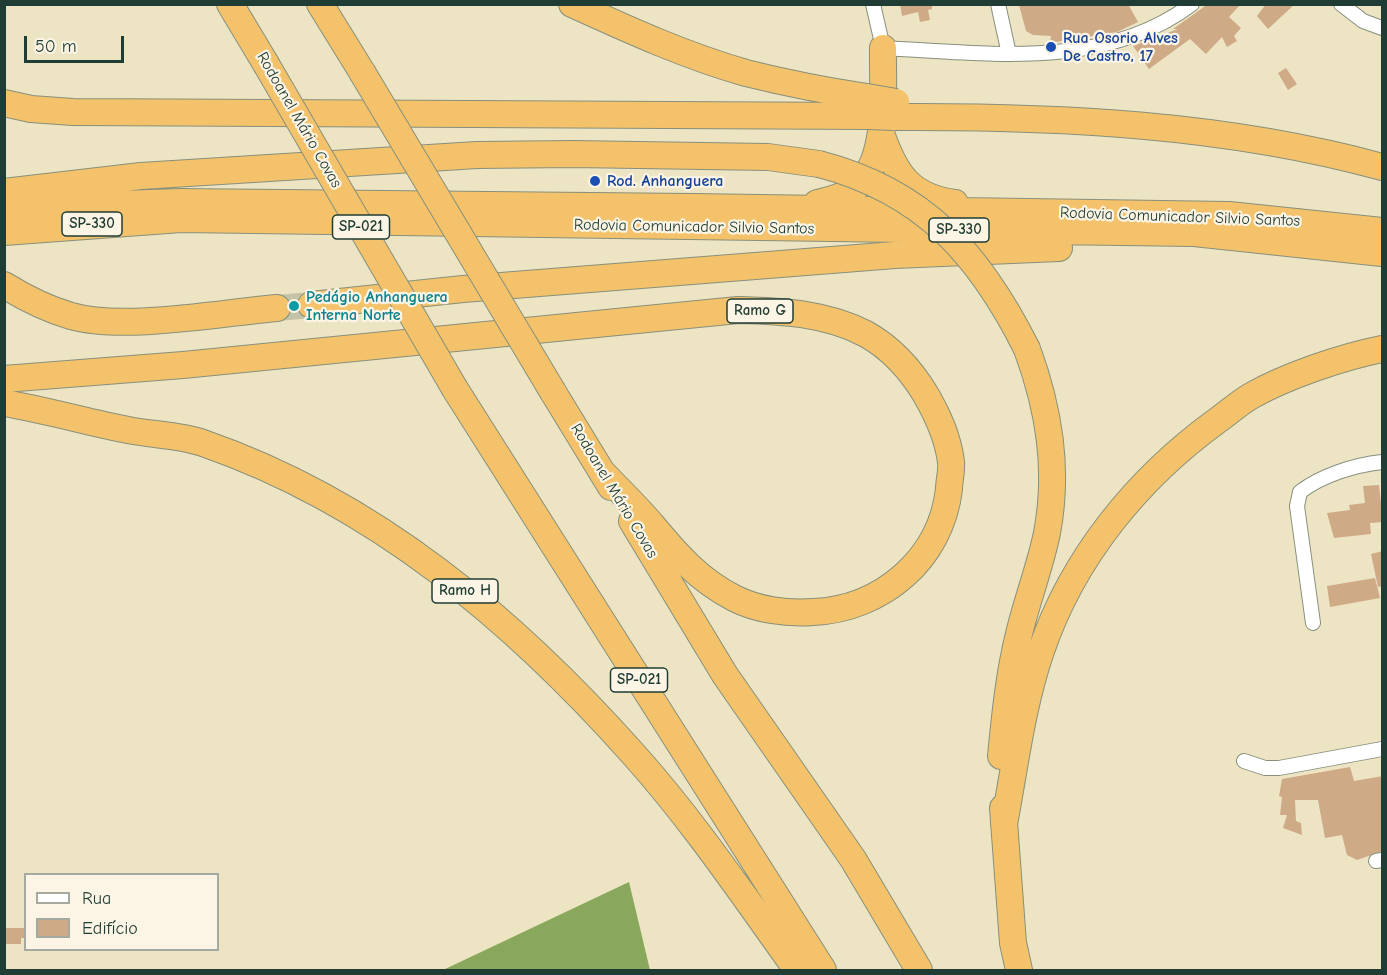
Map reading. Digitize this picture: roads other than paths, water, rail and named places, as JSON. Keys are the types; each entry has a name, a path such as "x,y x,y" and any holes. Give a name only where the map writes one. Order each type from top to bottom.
{"highway":[{"name":"Rodoanel Mário Covas","path":"230,4 455,389 823,970"},
{"name":"Rodoanel Mário Covas","path":"320,4 725,675 853,860 919,970"},
{"path":"572,4 692,54 745,72 813,89 881,113"},
{"path":"785,209 831,199 855,189 873,166 881,113 883,48"},
{"path":"4,103 30,109 73,112 881,113 994,116 1147,125 1281,146 1383,166"},
{"path":"881,113 898,172 904,181 923,194 945,202 1023,212"},
{"path":"4,192 141,176 477,155 768,157 819,164 875,182 904,199 943,228 977,266 1008,313 1027,349 1040,386 1049,428 1053,479 1047,533 1018,635 1009,681 1000,765 1013,943 1019,970"},
{"name":"Rodovia Comunicador Silvio Santos","path":"4,212 92,205 216,202 1023,212 1229,215 1383,231"},
{"name":"Rodovia Comunicador Silvio Santos","path":"4,232 181,219 1194,233 1383,253"},
{"path":"311,305 463,289 895,255 1275,241"},
{"path":"6,286 38,305 72,317 108,322 277,308"},
{"name":"Ramo G","path":"4,379 183,365 738,310 789,311 831,321 865,334 890,351 916,380 936,412 946,438 951,465 947,501 939,530 922,558 887,591 855,605 830,611 796,613 761,607 735,599 702,579 679,558 652,525 603,473"},
{"path":"1004,824 1027,702 1041,651 1062,598 1082,562 1120,512 1185,444 1251,396 1348,356 1383,349"},
{"name":"Ramo H","path":"4,403 128,430 201,442 280,475 350,511 426,559 498,618 566,682 636,757 725,870 797,970"}],"street":[{"path":"873,4 883,48 1009,54 1075,52 1109,43 1146,30 1192,4"},
{"path":"998,4 1009,54"},
{"path":"1341,4 1363,21 1383,28"},
{"path":"1313,623 1297,506 1300,492 1312,483 1365,464 1383,462"},
{"path":"1244,761 1265,768 1280,768 1383,748"}],"tunnel":[{"path":"277,308 311,305"}],"place":[{"name":"Rua Osorio Alves De Castro, 17","path":"1051,47"},
{"name":"Rod. Anhanguera","path":"595,181"},
{"name":"Pedágio Anhanguera Interna Norte","path":"294,306"}]}
